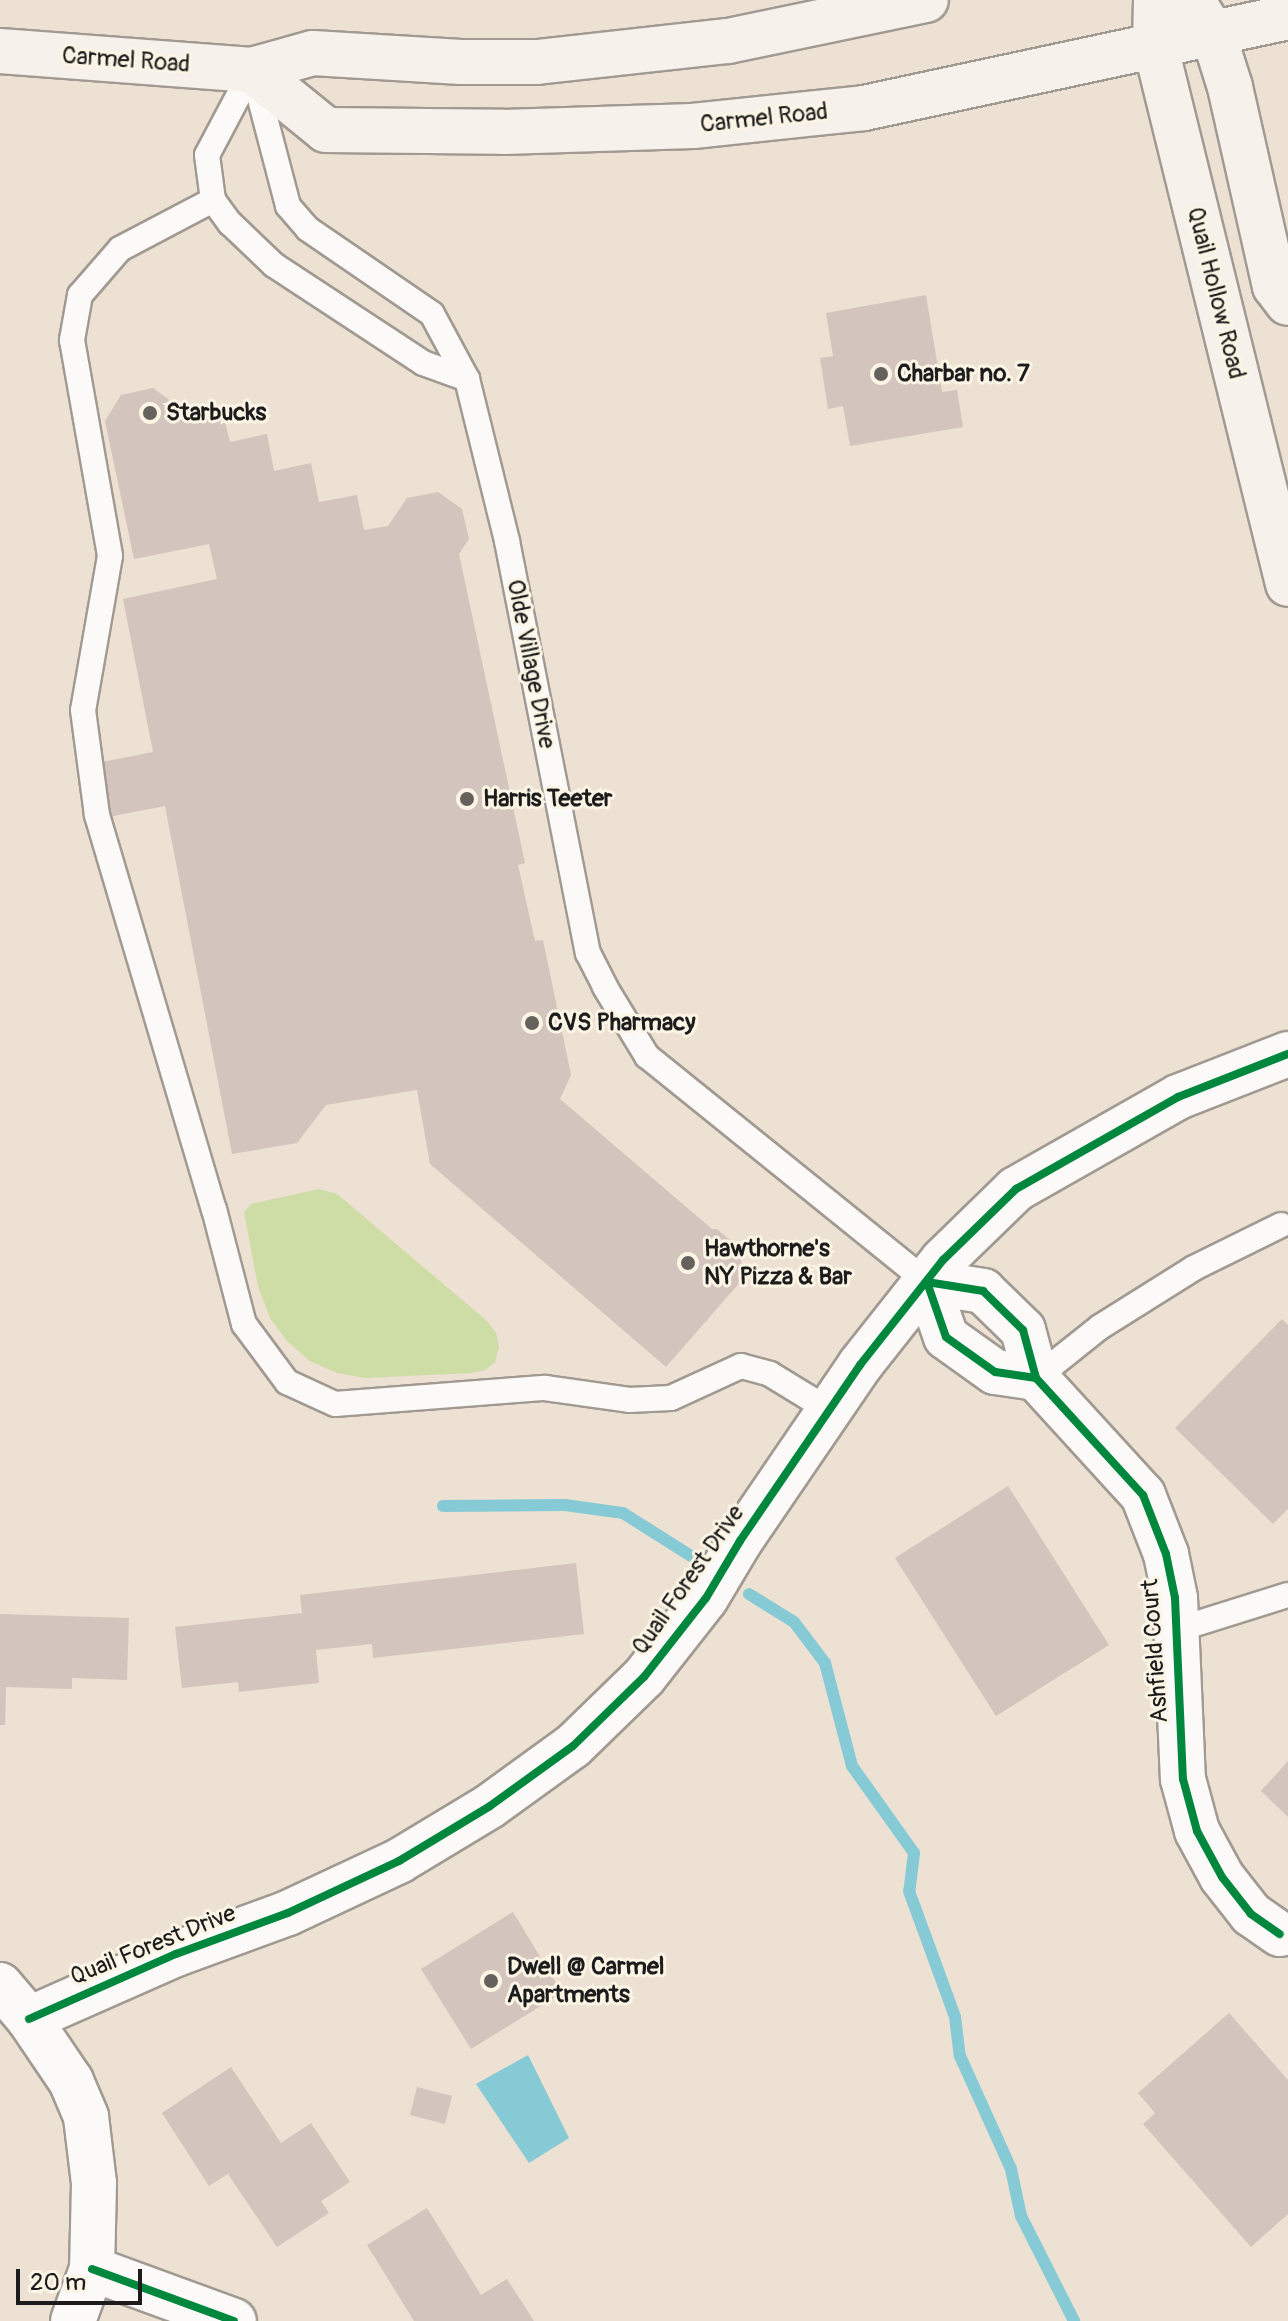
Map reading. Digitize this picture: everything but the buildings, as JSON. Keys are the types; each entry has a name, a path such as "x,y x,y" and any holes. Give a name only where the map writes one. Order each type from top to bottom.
{"main road":[{"name":"Carmel Road","path":"0,51 252,70 313,53 461,62 537,62 728,41 926,0"},
{"name":"Quail Hollow Road","path":"1156,0 1155,44 1288,584"},
{"name":"Carmel Road","path":"252,70 326,130 503,132 693,126 864,108 1155,44 1203,16 1288,17"},
{"path":"1203,16 1230,87 1275,286 1288,303"}],"street":[{"name":"Quail Forest Drive","path":"29,2019 176,1954 288,1913 399,1861 490,1806 573,1746 644,1677 706,1598 829,1410 943,1260 1016,1189 1178,1097 1288,1054"},
{"name":"Ashfield Court","path":"927,1282 983,1291 1023,1330 1036,1378 1143,1495 1166,1554 1175,1598 1183,1779 1197,1831 1222,1877 1251,1914 1285,1937"},
{"path":"0,1985 29,2019 71,2081 86,2117 94,2183 92,2269 73,2321"},
{"path":"92,2269 234,2321"}],"lane":[{"path":"252,70 207,155 213,200 230,223 274,265 423,363 467,379"},
{"name":"Olde Village Drive","path":"252,70 288,206 308,229 432,314 467,379 507,541 588,953 647,1056 927,1282"},
{"path":"213,200 120,249 80,295 72,340 110,556 83,710 97,815 214,1209 244,1324 287,1382 335,1404 545,1388 629,1400 671,1398 741,1366 770,1374 829,1410"},
{"path":"1036,1378 1100,1327 1194,1268 1281,1225"},
{"path":"1176,1630 1288,1595"}],"green space":[{"path":"319,1189 337,1194 487,1321 496,1333 499,1347 495,1362 485,1370 471,1373 365,1378 337,1373 310,1361 287,1341 270,1318 258,1286 244,1212 251,1204"}],"water":[{"path":"528,2055 569,2138 529,2163 476,2084"}],"waterway":[{"path":"443,1506 565,1505 623,1513 691,1556"},
{"path":"749,1594 794,1622 825,1663 852,1766 914,1853 909,1891 955,2017 960,2056 1011,2169 1021,2216 1074,2321"}],"cycle path":[{"path":"29,2019 176,1954 288,1913 399,1861 490,1806 573,1746 644,1677 706,1598 740,1541 860,1365 943,1260 1016,1189 1178,1097 1288,1054"},
{"path":"1036,1378 995,1372 946,1337 927,1282 983,1291 1023,1330 1036,1378 1143,1495 1166,1554 1175,1598 1183,1779 1197,1831 1222,1877 1251,1914 1280,1934"},
{"path":"92,2269 234,2321"}],"place":[{"name":"Charbar no. 7","path":"881,374"},
{"name":"Starbucks","path":"150,413"},
{"name":"Harris Teeter","path":"467,799"},
{"name":"CVS Pharmacy","path":"532,1023"},
{"name":"Hawthorne's NY Pizza & Bar","path":"688,1263"},
{"name":"Dwell @ Carmel Apartments","path":"491,1981"}]}
